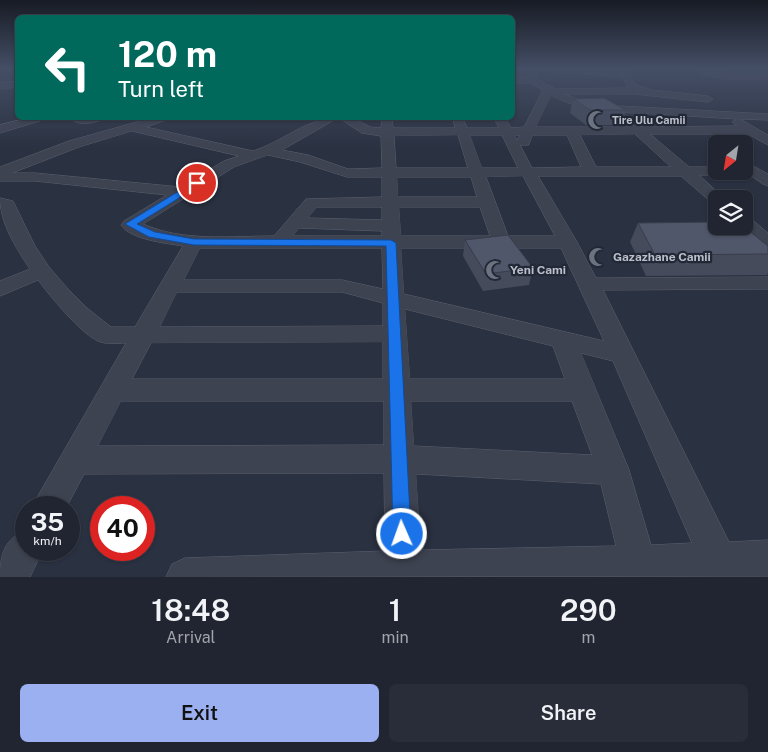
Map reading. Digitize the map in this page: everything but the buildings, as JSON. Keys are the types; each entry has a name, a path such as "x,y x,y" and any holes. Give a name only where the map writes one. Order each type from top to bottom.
{"street":[{"path":"512,126 546,95"},
{"path":"557,95 586,105 620,109 768,117"},
{"path":"620,109 653,95"},
{"path":"676,95 723,100"},
{"path":"620,109 637,131 708,191"},
{"path":"666,111 708,139"},
{"path":"725,114 758,132 768,141"},
{"path":"0,129 32,120"},
{"path":"0,172 74,144 155,120"},
{"path":"326,120 274,149 229,164 130,224 152,235 194,242 278,243 391,223 488,202"},
{"path":"350,120 366,130 388,124 460,124 572,131 694,130 758,132"},
{"path":"388,124 404,573"},
{"path":"460,124 502,243"},
{"path":"512,126 522,162 568,242 589,284 722,568"},
{"path":"132,127 259,153 303,158 347,173 478,172 522,162 590,171 708,170"},
{"path":"572,131 590,171"},
{"path":"753,169 768,170"},
{"path":"753,172 768,181"},
{"path":"0,177 35,177 181,192"},
{"path":"278,243 312,202 391,223 502,243 568,242"},
{"path":"0,203 7,205 14,225 42,271 71,305 106,335 394,334"},
{"path":"295,222 391,223"},
{"path":"753,229 767,241"},
{"path":"54,496 194,242"},
{"path":"0,289 42,271"},
{"path":"589,284 768,283"},
{"path":"170,286 342,286 623,355"},
{"path":"563,340 613,470 641,571"},
{"path":"113,390 582,390"},
{"path":"74,460 399,459 613,470"},
{"path":"185,577 641,571 722,568 768,558"},
{"path":"10,577 19,561"}],"place":[{"name":"Tire Ulu Camii","path":"597,120"},
{"name":"Gazazhane Camii","path":"598,257"},
{"name":"Yeni Cami","path":"495,270"}],"route":[{"path":"197,183 130,224 152,235 194,242 391,243 402,534"}]}
